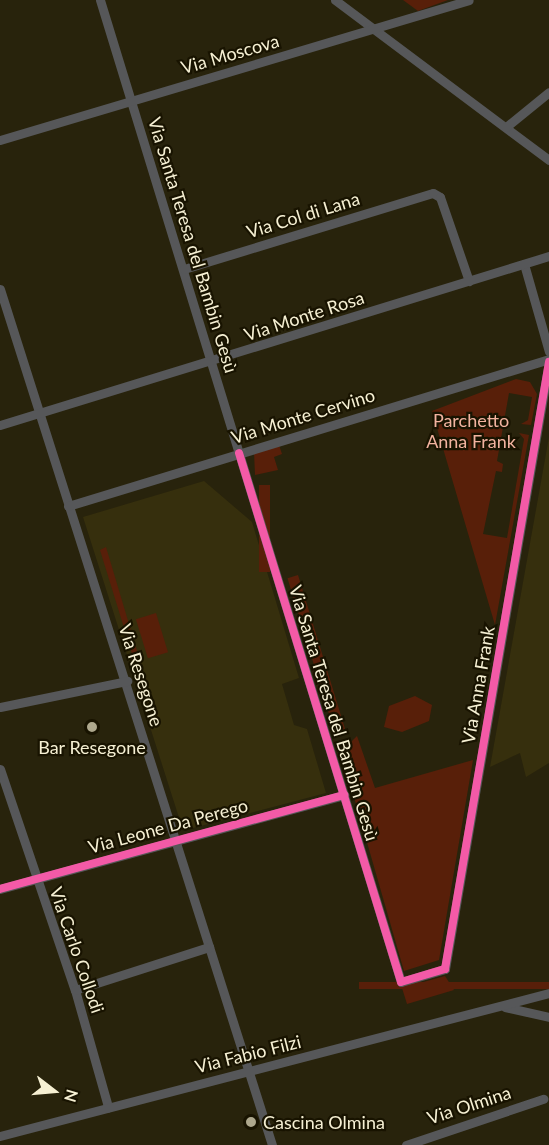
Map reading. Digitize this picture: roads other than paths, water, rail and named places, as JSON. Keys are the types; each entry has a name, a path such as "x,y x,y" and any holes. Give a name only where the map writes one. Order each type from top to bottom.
{"street":[{"name":"Via Santa Teresa del Bambin Gesù","path":"100,0 401,982"},
{"path":"335,0 549,160"},
{"name":"Via Moscova","path":"0,140 376,30 469,0"},
{"path":"506,127 549,92"},
{"name":"Via Col di Lana","path":"184,268 433,193 440,197 469,281"},
{"name":"Via Monte Rosa","path":"0,426 212,363 549,256"},
{"path":"524,264 549,352"},
{"name":"Via Resegone","path":"0,290 248,1071"},
{"name":"Via Monte Cervino","path":"68,506 549,360"},
{"name":"Via Anna Frank","path":"401,982 445,969 549,360"},
{"path":"0,707 126,681"},
{"name":"Via Carlo Collodi","path":"0,769 35,879 75,990 108,1107"},
{"name":"Via Leone Da Perego","path":"0,889 176,839 344,795"},
{"path":"75,990 209,947"},
{"name":"Via Fabio Filzi","path":"0,1136 505,1007 549,993"},
{"name":"Via Fabio Filzi","path":"505,1007 549,1017"},
{"path":"248,1071 272,1145"},
{"name":"Via Olmina","path":"406,1145 543,1099"}],"place":[{"name":"Bar Resegone","path":"92,727"},
{"name":"Cascina Olmina","path":"251,1122"}],"park label":[{"name":"Parchetto Anna Frank","path":"471,431"}]}
